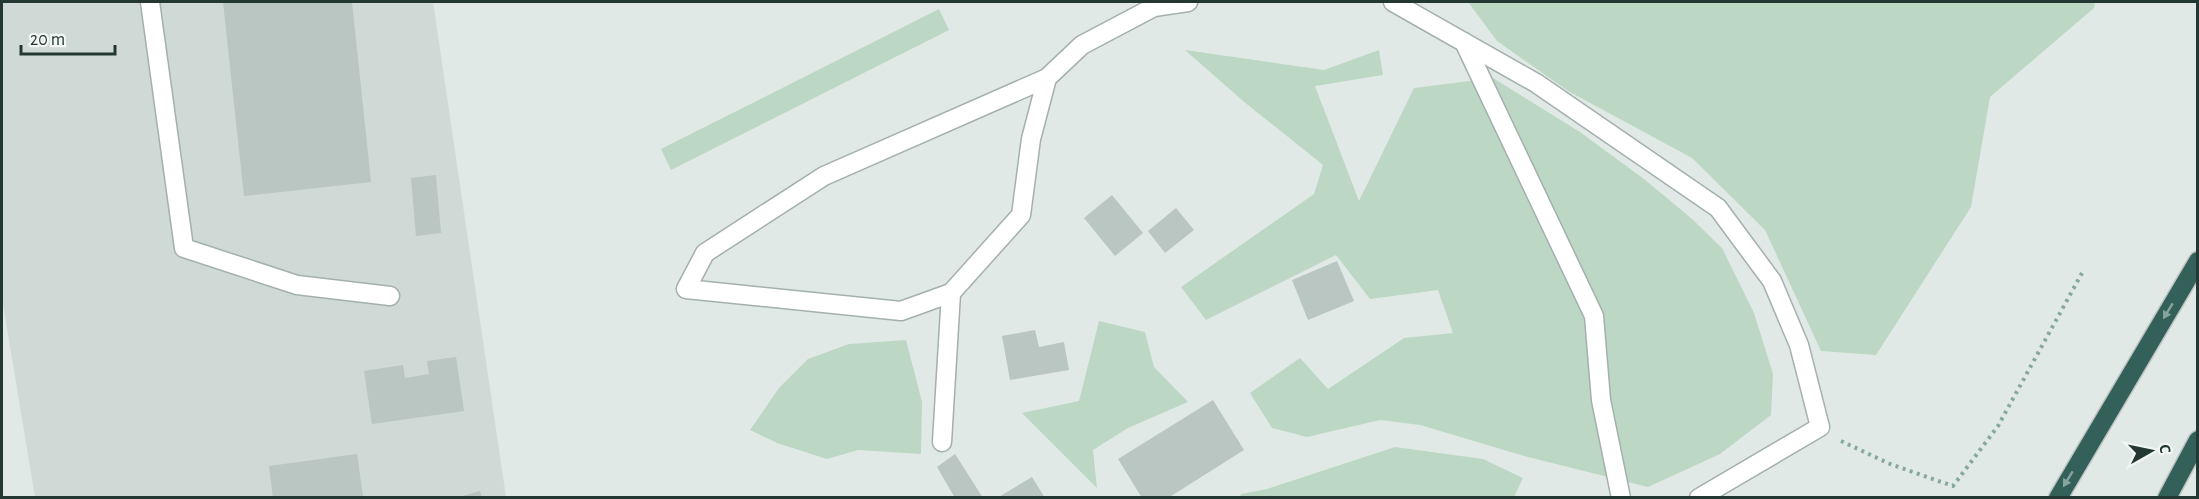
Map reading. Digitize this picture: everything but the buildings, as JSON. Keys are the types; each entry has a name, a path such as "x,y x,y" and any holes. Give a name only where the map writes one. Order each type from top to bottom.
{"highway":[{"path":"2058,498 2198,261"},
{"path":"2167,498 2198,440"}],"lane":[{"path":"150,2 184,248 297,285 390,296"},
{"path":"1047,78 1031,139 1022,215 951,292 901,311 686,289 705,253 825,176 1047,78 1082,45 1154,7 1188,2"},
{"path":"1393,2 1536,83 1718,208 1772,281 1799,345 1820,427 1699,498"},
{"path":"1464,42 1594,316 1601,400 1621,498"},
{"path":"942,442 951,292"}],"path":[{"path":"1820,427 1838,440 1890,464 1953,486 1998,426 2082,273"}],"shaded area":[{"path":"2,2 433,2 506,497 35,497 2,298"}],"green space":[{"path":"1468,2 2095,2 2094,8 1990,97 1971,207 1876,355 1821,351 1765,230 1692,158 1568,91 1497,41"},
{"path":"939,9 949,30 671,170 661,149"},
{"path":"1185,50 1324,70 1379,50 1383,75 1315,86 1359,201 1414,88 1493,78 1580,132 1644,179 1691,218 1722,248 1754,313 1773,374 1771,415 1720,454 1648,487 1524,456 1420,425 1380,420 1307,437 1272,428 1250,393 1300,358 1328,389 1404,338 1453,333 1438,290 1370,299 1336,255 1206,320 1181,287 1314,194 1323,165 1243,101"},
{"path":"1099,321 1145,332 1154,367 1188,402 1128,428 1093,450 1097,488 1022,413 1079,401"},
{"path":"906,340 922,402 921,454 858,450 827,459 777,443 750,430 779,388 808,359 849,344"},
{"path":"1395,447 1483,459 1523,478 1514,497 1240,497 1241,494 1267,489"}]}
